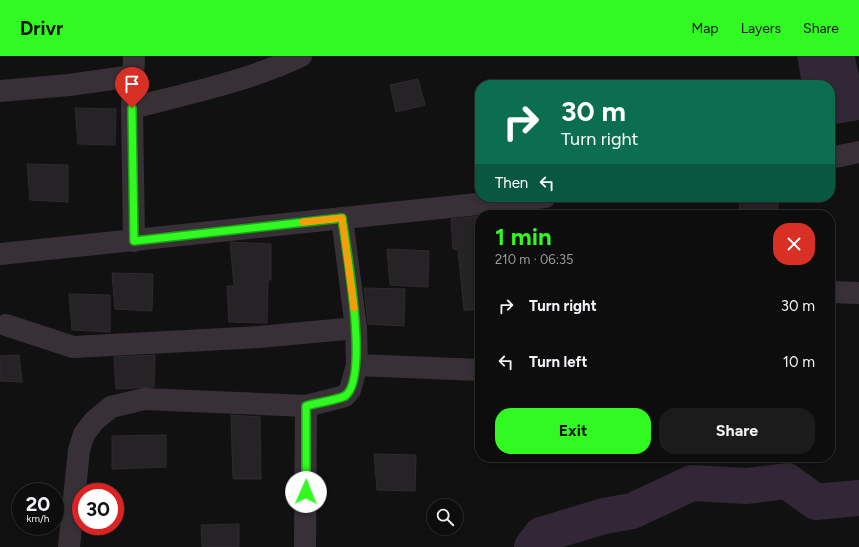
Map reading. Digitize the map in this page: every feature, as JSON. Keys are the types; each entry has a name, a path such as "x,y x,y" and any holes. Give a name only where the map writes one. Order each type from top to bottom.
{"street":[{"path":"132,108 231,82 275,68 301,56"},
{"path":"0,91 69,86 134,66 132,108 134,241"},
{"path":"835,157 859,152"},
{"path":"0,254 497,202"},
{"path":"69,547 79,450 84,434 94,421 111,407 144,399 306,406 345,396 350,390 357,365 356,328 342,218"},
{"path":"835,292 859,293"},
{"path":"6,325 72,347 259,337 356,328"},
{"path":"357,365 475,370"},
{"path":"305,547 306,406"}],"shaded area":[{"path":"797,56 855,56 859,76 859,120 835,124 835,80 801,80"}],"building":[{"path":"418,79 425,105 396,112 390,85"},
{"path":"75,108 116,109 115,145 78,144"},
{"path":"27,164 68,165 68,202 30,200"},
{"path":"739,202 778,202 778,210 740,210"},
{"path":"475,217 475,310 464,310 458,250 453,249 451,219"},
{"path":"230,242 271,244 271,280 268,280 267,323 229,322 227,286 234,286"},
{"path":"387,249 429,251 428,287 390,285"},
{"path":"112,273 153,274 152,311 115,309"},
{"path":"364,288 405,289 404,326 368,324"},
{"path":"69,294 110,295 110,332 72,330"},
{"path":"19,355 22,382 0,381 0,356"},
{"path":"155,355 154,387 116,389 114,357"},
{"path":"231,415 260,417 261,479 233,479"},
{"path":"166,435 166,467 112,469 112,436"},
{"path":"374,454 416,455 415,491 377,490"},
{"path":"239,524 239,547 202,547 201,525"}],"waterway":[{"path":"532,547 541,535 604,516 632,511 692,483 747,486 787,481 816,502 859,498"}],"slow traffic":[{"path":"303,222 342,218 354,308"}],"route":[{"path":"132,108 134,241 342,218 356,328 357,365 350,390 345,396 306,406 306,492"}]}
